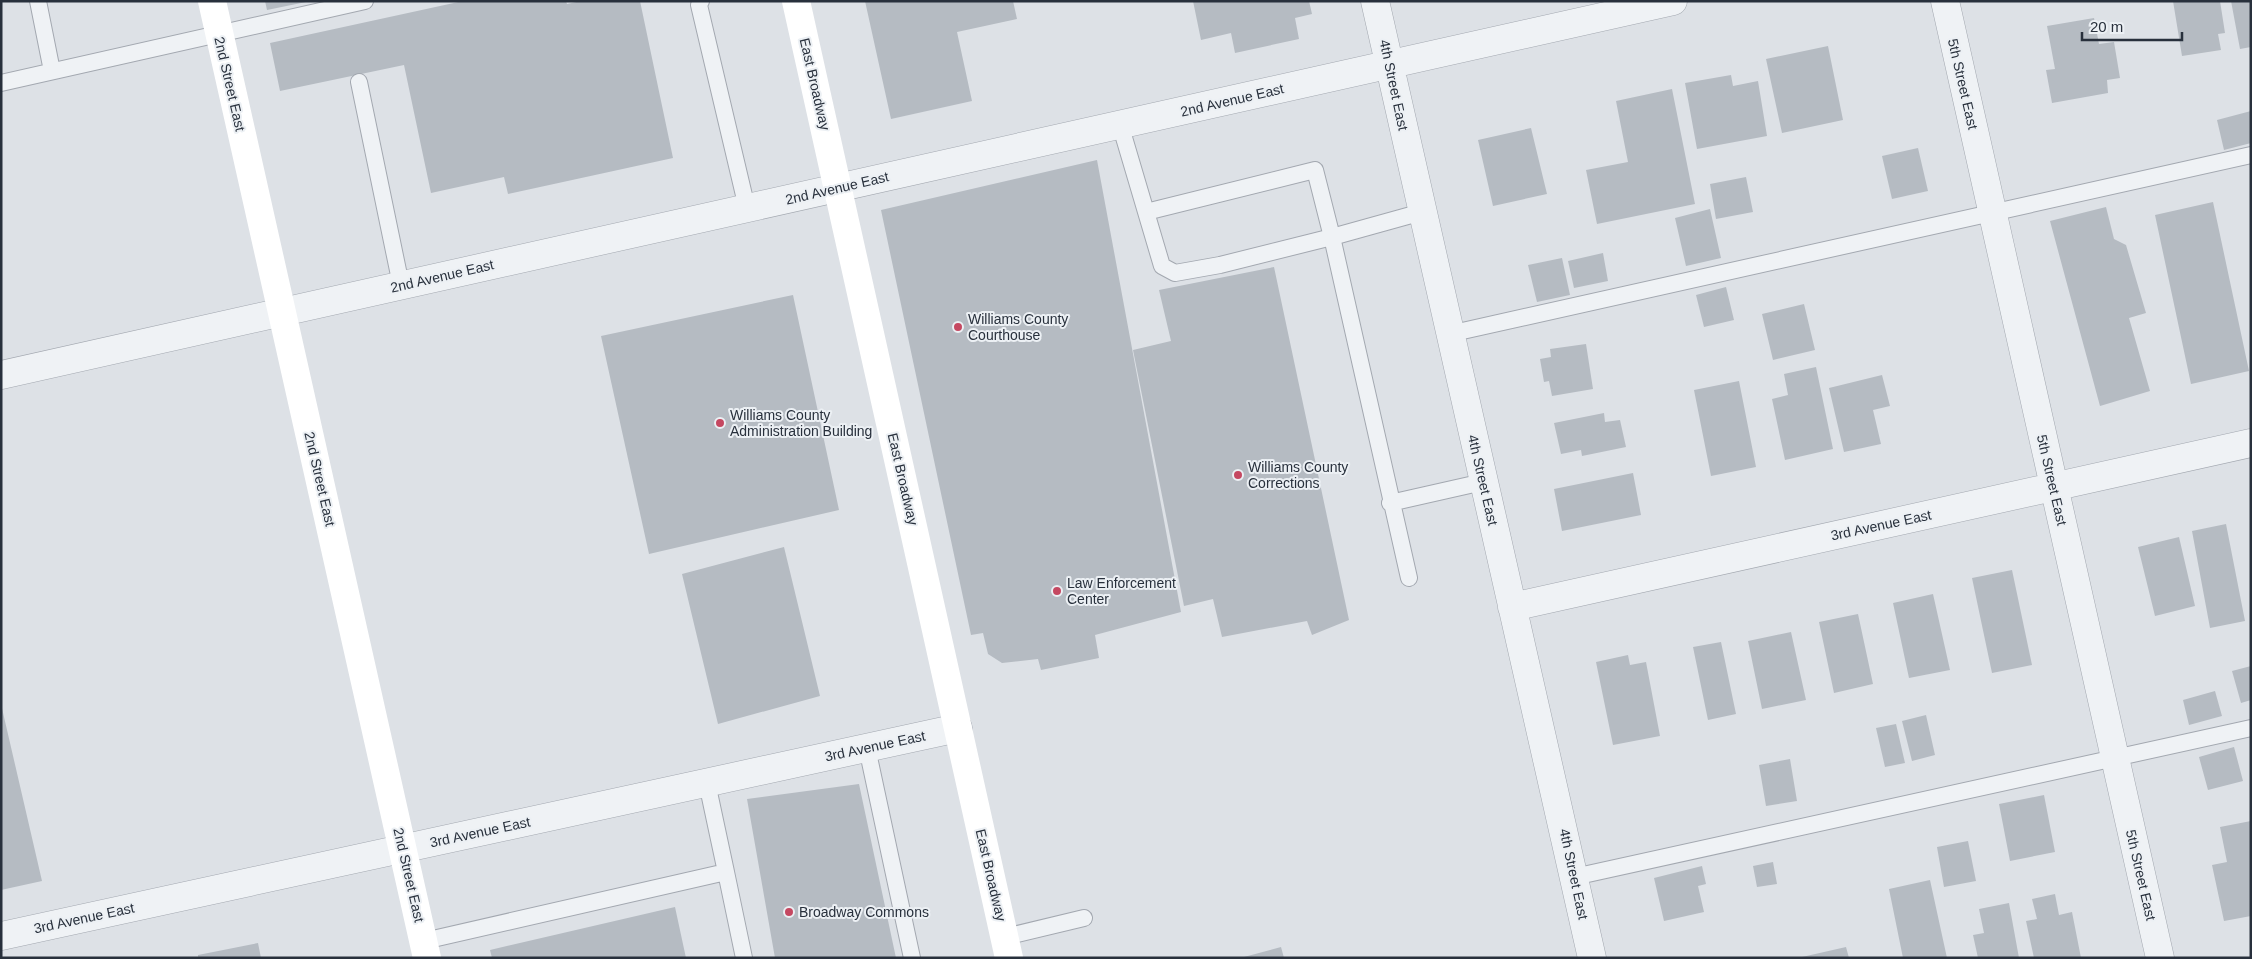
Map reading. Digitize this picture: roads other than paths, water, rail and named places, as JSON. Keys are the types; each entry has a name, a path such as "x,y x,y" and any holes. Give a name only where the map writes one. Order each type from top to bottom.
{"street":[{"name":"2nd Street East","path":"212,1 426,950"},
{"name":"East Broadway","path":"796,1 1007,947"},
{"name":"4th Street East","path":"1376,1 1449,334 1592,958"},
{"name":"2nd Avenue East","path":"1,375 1673,1"},
{"name":"5th Street East","path":"1945,1 2160,958"},
{"name":"3rd Avenue East","path":"1512,607 2251,443"},
{"name":"3rd Avenue East","path":"1,936 958,728"}],"lane":[{"path":"38,1 52,71"},
{"path":"1,83 365,1"},
{"path":"701,1 699,5 747,208"},
{"path":"359,82 401,285"},
{"path":"1120,124 1162,266 1175,273 1220,265 1422,212"},
{"path":"1449,334 2251,155"},
{"path":"1146,212 1315,170 1332,237 1390,503 1409,578"},
{"path":"1390,503 1483,482"},
{"path":"1574,877 2251,728"},
{"path":"867,748 912,958"},
{"path":"707,783 744,958"},
{"path":"426,950 726,872"},
{"path":"1007,947 1084,918"}],"place":[{"name":"Williams County Courthouse","path":"958,327"},
{"name":"Williams County Administration Building","path":"720,423"},
{"name":"Williams County Corrections","path":"1238,475"},
{"name":"Law Enforcement Center","path":"1057,591"},
{"name":"Broadway Commons","path":"789,912"}]}
